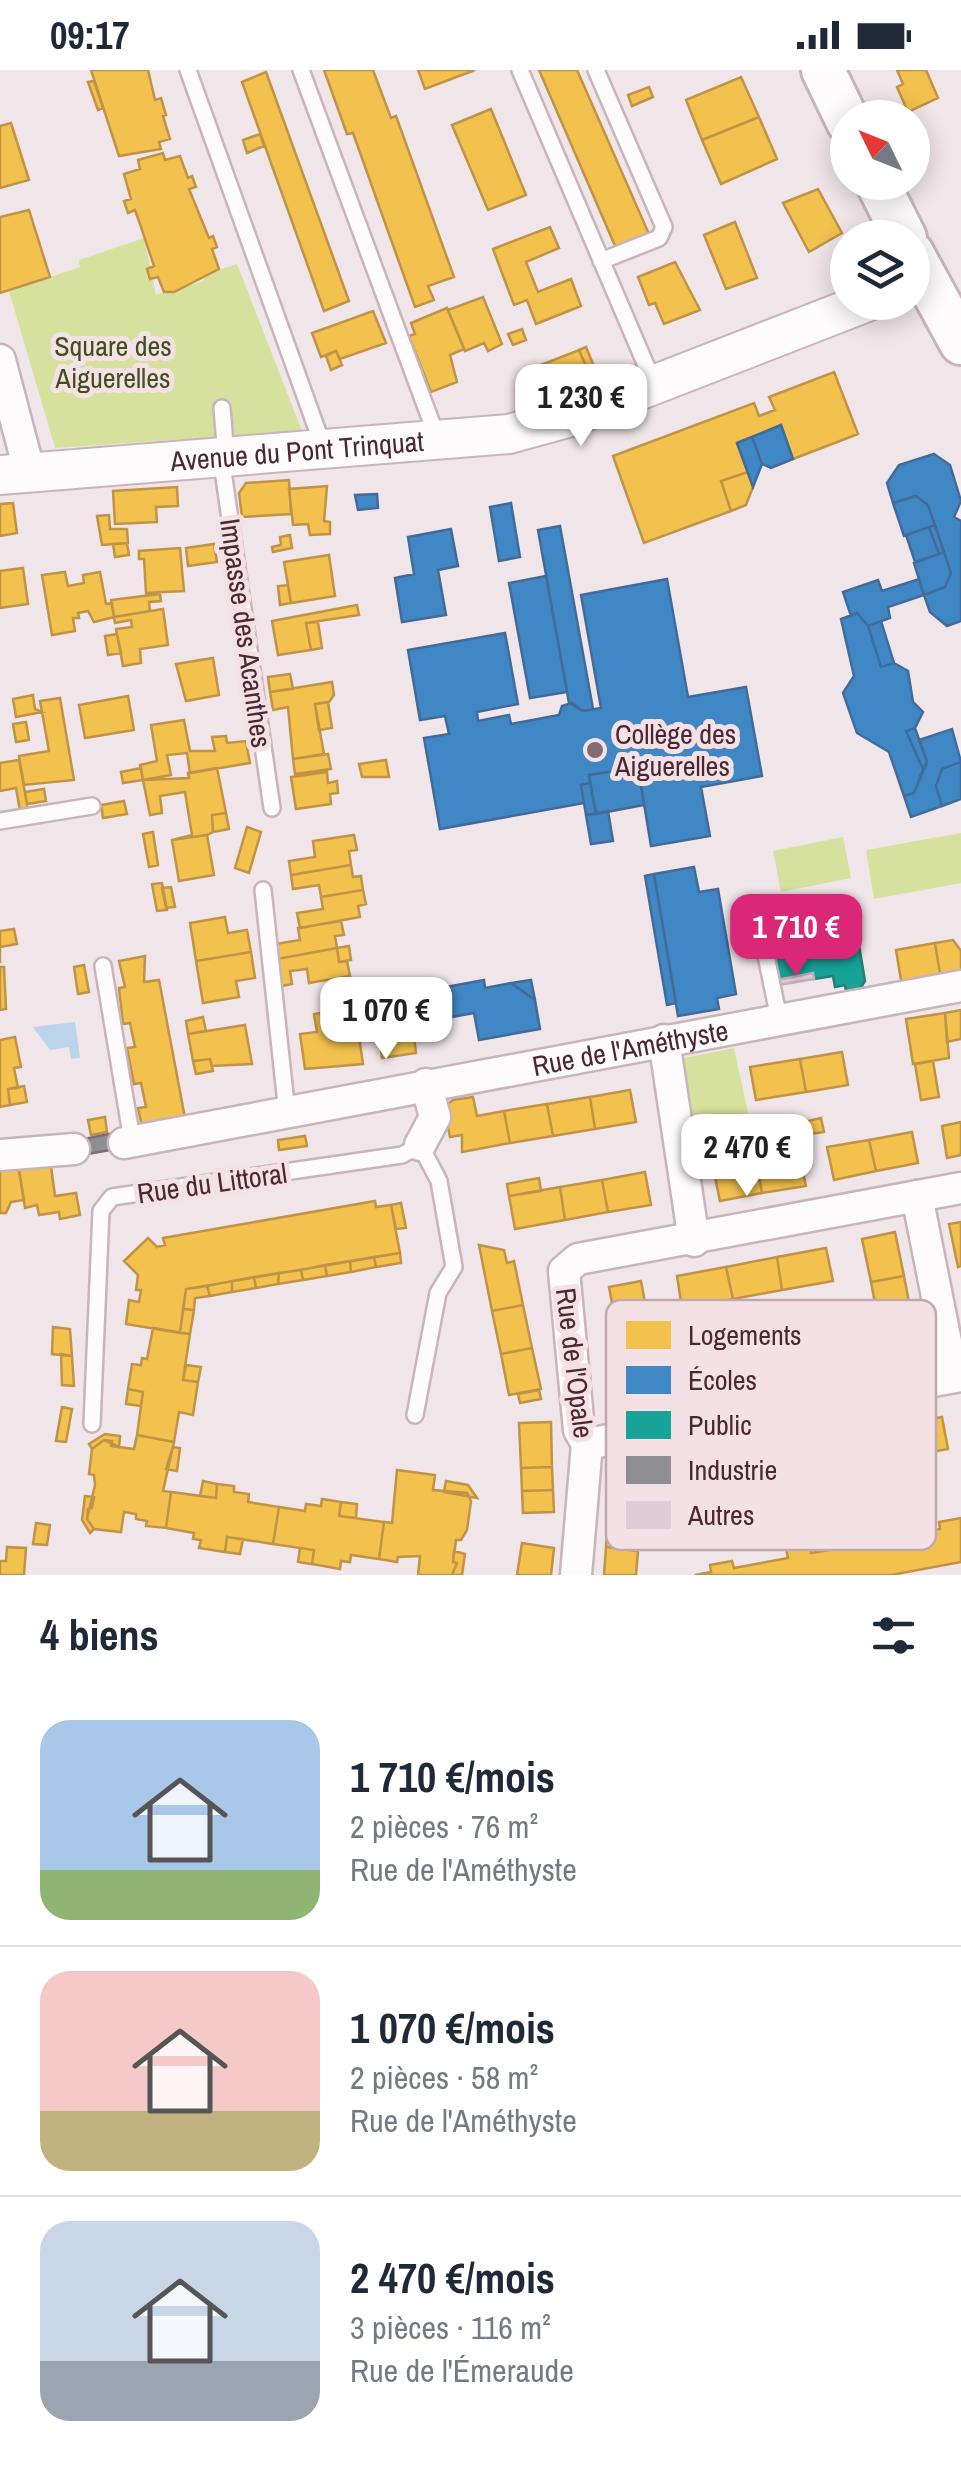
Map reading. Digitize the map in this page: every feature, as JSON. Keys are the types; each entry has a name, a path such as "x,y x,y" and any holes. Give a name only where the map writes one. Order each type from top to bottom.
{"main road":[{"path":"823,70 837,100"},
{"path":"930,280 961,342"}],"street":[{"name":"Avenue du Pont Trinquat","path":"14,472 438,440 540,427 830,317"},
{"path":"0,360 14,472"},
{"name":"Rue de l'Améthyste","path":"128,1142 961,986"},
{"path":"664,1040 694,1241 961,1188"},
{"path":"420,1146 435,1118 426,1084"},
{"path":"0,1155 74,1149"},
{"path":"917,1196 957,1377"},
{"name":"Rue de l'Opale","path":"576,1575 587,1444 579,1430 564,1271 578,1260 694,1241"},
{"path":"587,1444 606,1441"}],"lane":[{"path":"188,70 324,449"},
{"path":"300,70 438,440"},
{"path":"520,70 654,384"},
{"path":"596,70 664,227 660,238 601,261"},
{"name":"Impasse des Acanthes","path":"222,408 224,456 272,808"},
{"path":"0,821 92,806"},
{"path":"263,890 288,1113"},
{"path":"779,1020 758,917 804,907"},
{"path":"103,966 128,1142"},
{"path":"415,1415 438,1293 454,1267 438,1181 420,1146"},
{"name":"Rue du Littoral","path":"92,1424 102,1211 112,1197 402,1154 420,1146"}],"green space":[{"name":"Square des Aiguerelles","path":"144,238 156,295 204,281 204,275 237,264 302,431 55,448 9,291 80,267 79,260"},
{"path":"961,833 961,883 874,899 866,850"},
{"path":"843,837 851,878 781,892 773,851"},
{"path":"734,1048 751,1127 695,1139 679,1059"}],"water":[{"path":"75,1022 80,1058 71,1059 69,1047 50,1050 33,1027"}],"building: Logements":[{"path":"91,70 148,70 155,100 161,98 170,139 159,142 161,149 119,156"},
{"path":"324,70 373,70 391,118 396,116 454,277 428,286 434,300 415,307 353,133 347,134"},
{"path":"418,70 475,70 425,89"},
{"path":"539,70 577,70 649,234 616,248"},
{"path":"897,70 926,70 938,98 930,102 903,100 897,87 903,84"},
{"path":"266,72 349,301 324,311 242,82"},
{"path":"741,77 759,117 702,140 686,100"},
{"path":"94,81 103,108 98,110 88,82"},
{"path":"649,87 653,97 632,106 628,95"},
{"path":"491,109 526,195 488,210 452,125"},
{"path":"759,117 777,159 721,184 702,140"},
{"path":"11,123 29,180 0,188 0,126"},
{"path":"260,134 264,146 247,153 243,140"},
{"path":"163,153 165,160 180,156 188,178 192,176 196,187 189,189 209,238 213,236 217,247 212,249 219,269 174,292 164,292 158,277 150,279 147,269 154,266 135,210 128,213 124,201 131,199 124,174 140,169 138,160"},
{"path":"818,189 835,220 830,220 830,240 809,252 783,203"},
{"path":"29,210 50,277 0,293 0,217"},
{"path":"735,222 757,278 726,289 704,235"},
{"path":"550,227 559,248 526,262 538,292 571,279 581,306 536,324 527,300 514,305 493,249"},
{"path":"675,262 700,310 664,324 655,303 649,305 638,277"},
{"path":"483,297 502,344 488,351 484,343 465,351 448,310"},
{"path":"447,308 464,349 450,355 457,382 431,392 409,336 415,334 411,323"},
{"path":"373,311 386,343 340,359 336,351 321,357 312,333"},
{"path":"522,329 526,340 513,345 508,334"},
{"path":"586,347 602,386 596,389 579,350"},
{"path":"579,350 596,389 539,411 523,372"},
{"path":"336,351 342,365 331,370 326,356"},
{"path":"834,372 858,434 793,459 781,425 737,443 748,472 721,481 731,511 644,543 613,456 754,403 759,416 775,410 769,397"},
{"path":"748,472 753,487 746,505 731,511 721,481"},
{"path":"289,480 291,514 242,517 239,493 246,483"},
{"path":"327,486 324,521 330,522 330,534 310,535 308,524 293,525 289,489"},
{"path":"177,487 178,506 156,507 157,522 115,524 113,491"},
{"path":"13,503 17,533 0,536 0,504"},
{"path":"109,515 110,529 127,529 128,543 102,545 97,516"},
{"path":"290,535 292,548 273,552 272,547 281,545 280,537"},
{"path":"127,543 129,555 115,557 113,544"},
{"path":"214,544 217,562 188,566 186,548"},
{"path":"180,548 184,591 146,593 144,559 139,559 139,551"},
{"path":"329,555 335,596 291,603 284,562"},
{"path":"23,568 28,604 0,608 0,571"},
{"path":"65,572 68,586 84,583 83,575 100,572 106,604 112,603 114,617 94,622 88,611 78,613 79,618 73,618 75,631 52,635 42,575"},
{"path":"288,585 291,603 280,605 278,586"},
{"path":"160,594 161,601 149,602 150,611 114,617 111,600"},
{"path":"357,605 359,615 306,623 311,650 278,655 272,621"},
{"path":"163,609 168,645 140,649 141,663 123,666 116,629 132,627 131,620 115,623 114,617"},
{"path":"318,622 322,648 311,650 306,623"},
{"path":"117,634 121,653 108,655 105,636"},
{"path":"213,658 219,695 186,701 176,664"},
{"path":"290,674 293,689 270,692 268,677"},
{"path":"332,682 334,695 329,702 315,704 324,754 293,759 288,707 273,710 270,692"},
{"path":"33,695 35,709 42,712 16,717 13,699"},
{"path":"128,696 134,730 85,738 79,705"},
{"path":"60,698 74,780 24,785 19,756 49,751 40,701"},
{"path":"328,702 332,728 319,730 315,704"},
{"path":"184,720 190,751 215,751 212,737 226,736 227,743 246,741 250,763 190,773 187,753 167,755 171,775 143,780 140,765 157,761 151,725"},
{"path":"26,722 29,740 16,742 13,724"},
{"path":"328,754 331,769 295,774 293,759"},
{"path":"19,760 28,809 20,811 16,788 0,791 0,763"},
{"path":"386,760 389,777 362,777 359,764"},
{"path":"141,768 143,780 123,783 121,772"},
{"path":"217,768 226,813 212,815 213,832 207,835 172,840 192,835 185,792 160,796 162,813 150,815 143,780 189,778 188,773"},
{"path":"327,772 328,783 337,781 338,793 330,794 331,804 296,809 291,777"},
{"path":"44,789 46,801 27,804 25,792"},
{"path":"124,801 127,814 103,818 101,805"},
{"path":"226,813 229,829 213,832 212,815"},
{"path":"247,827 261,832 249,873 235,868"},
{"path":"153,832 158,865 149,867 143,834"},
{"path":"207,835 214,875 179,881 172,840"},
{"path":"354,835 357,850 349,851 351,865 291,875 289,861 315,857 313,841"},
{"path":"351,865 353,877 361,876 363,890 321,897 319,885 293,889 291,875"},
{"path":"162,883 167,910 157,911 152,884"},
{"path":"171,887 175,907 166,908 162,888"},
{"path":"363,890 366,904 358,906 360,917 300,928 297,913 323,909 321,897"},
{"path":"225,917 228,933 247,930 251,952 196,961 190,923"},
{"path":"341,921 344,935 335,936 337,948 277,959 275,944 300,940 298,928"},
{"path":"14,929 17,944 0,947 0,931"},
{"path":"953,940 961,951 961,976 941,980 935,943"},
{"path":"935,943 941,980 902,986 896,950"},
{"path":"349,946 351,960 339,962 337,948"},
{"path":"337,948 339,962 347,961 350,976 309,983 307,969 290,971 292,984 282,986 277,959"},
{"path":"251,952 255,978 236,981 239,997 203,1003 196,961"},
{"path":"145,956 144,982 159,980 185,1118 142,1126 138,1108 146,1107 141,1083 134,1084 127,1048 135,1047 130,1023 123,1024 119,988 125,987 119,961"},
{"path":"84,965 89,992 78,994 74,967"},
{"path":"0,967 4,967 6,1009 0,1010"},
{"path":"421,1007 425,1035 414,1036 416,1053 382,1058 376,1013"},
{"path":"355,1008 363,1064 305,1069 300,1034 317,1032 314,1014"},
{"path":"961,1010 961,1039 947,1042 945,1013"},
{"path":"945,1013 949,1058 913,1064 906,1019"},
{"path":"203,1017 206,1031 188,1034 186,1021"},
{"path":"245,1025 252,1064 212,1066 210,1059 193,1061 188,1034"},
{"path":"15,1037 21,1067 14,1068 18,1088 8,1089 10,1105 0,1107 0,1040"},
{"path":"842,1052 848,1085 806,1092 800,1059"},
{"path":"210,1059 213,1071 196,1074 193,1061"},
{"path":"800,1059 806,1092 756,1100 750,1067"},
{"path":"933,1061 939,1097 921,1100 915,1064"},
{"path":"24,1086 27,1102 10,1105 8,1089"},
{"path":"630,1090 636,1122 595,1129 590,1097"},
{"path":"473,1097 477,1116 504,1111 510,1143 462,1152 462,1135 450,1137 444,1107 453,1100"},
{"path":"590,1097 595,1129 553,1136 547,1104"},
{"path":"547,1104 553,1136 510,1143 504,1111"},
{"path":"105,1117 107,1132 91,1135 88,1120"},
{"path":"821,1118 824,1132 810,1134 808,1121"},
{"path":"961,1122 961,1155 947,1158 942,1126"},
{"path":"912,1132 918,1163 876,1171 869,1140"},
{"path":"305,1136 307,1146 279,1150 278,1140"},
{"path":"869,1140 876,1171 834,1180 827,1147"},
{"path":"717,1144 719,1157 701,1161 699,1147"},
{"path":"799,1153 806,1186 762,1193 756,1160"},
{"path":"50,1159 55,1196 76,1193 80,1215 60,1219 59,1212 39,1215 37,1205 25,1208 18,1164"},
{"path":"756,1160 762,1193 720,1201 713,1168"},
{"path":"18,1164 24,1200 11,1202 6,1213 0,1213 0,1167"},
{"path":"645,1172 651,1205 608,1212 602,1180"},
{"path":"539,1178 541,1191 509,1196 507,1184"},
{"path":"602,1180 608,1212 565,1220 560,1187"},
{"path":"560,1187 565,1220 515,1229 509,1196"},
{"path":"375,1201 376,1207 391,1205 400,1253 186,1289 180,1333 126,1324 129,1300 139,1302 141,1290 136,1290 138,1275 124,1261 148,1238 157,1247 165,1245 163,1238"},
{"path":"401,1203 406,1228 396,1229 391,1205"},
{"path":"961,1222 961,1266 958,1267 949,1224"},
{"path":"895,1232 904,1276 871,1282 862,1239"},
{"path":"479,1245 504,1250 507,1263 514,1261 523,1305 492,1311"},
{"path":"826,1248 833,1281 782,1290 777,1257"},
{"path":"400,1253 401,1263 376,1267 374,1257"},
{"path":"374,1257 376,1267 351,1272 350,1261"},
{"path":"777,1257 782,1290 733,1299 726,1267"},
{"path":"350,1261 351,1272 327,1276 325,1265"},
{"path":"325,1265 327,1276 303,1280 301,1270"},
{"path":"726,1267 733,1299 681,1300 677,1276"},
{"path":"301,1270 303,1280 278,1284 279,1273"},
{"path":"279,1273 278,1284 256,1288 254,1277"},
{"path":"904,1276 909,1300 874,1300 871,1282"},
{"path":"254,1277 256,1288 232,1292 232,1281"},
{"path":"232,1281 232,1292 210,1296 207,1286"},
{"path":"641,1281 645,1300 611,1300 609,1287"},
{"path":"207,1286 210,1296 195,1298 194,1310 183,1309 186,1289"},
{"path":"523,1305 532,1348 501,1354 492,1311"},
{"path":"183,1309 194,1310 190,1334 180,1333"},
{"path":"53,1327 70,1329 72,1356 52,1354"},
{"path":"153,1328 190,1334 183,1380 198,1382 193,1415 179,1412 174,1442 137,1435 143,1392 128,1389 132,1364 141,1365 142,1358 147,1359"},
{"path":"532,1348 541,1389 509,1395 501,1354"},
{"path":"61,1354 72,1356 74,1386 62,1385"},
{"path":"186,1365 201,1367 198,1382 183,1380"},
{"path":"128,1389 143,1392 141,1406 126,1404"},
{"path":"539,1390 541,1399 520,1403 518,1394"},
{"path":"62,1407 72,1409 66,1442 56,1441"},
{"path":"942,1417 948,1449 936,1451 936,1418"},
{"path":"551,1422 552,1467 521,1468 519,1423"},
{"path":"105,1434 120,1436 119,1447 104,1440 92,1449 89,1444"},
{"path":"137,1435 174,1442 163,1491 171,1492 166,1528 146,1526 147,1521 136,1519 136,1514 124,1512 121,1532 94,1529 87,1519 95,1485 94,1475 89,1474 92,1449 104,1440 112,1441 111,1446 134,1449"},
{"path":"173,1447 180,1448 177,1471 166,1469"},
{"path":"552,1467 553,1490 522,1491 521,1468"},
{"path":"397,1470 435,1475 433,1490 467,1493 471,1501 467,1530 461,1540 456,1540 453,1562 457,1563 452,1575 418,1575 420,1556 398,1557 397,1562 379,1559 384,1522 392,1523"},
{"path":"203,1481 217,1484 216,1498 200,1496"},
{"path":"446,1481 468,1485 477,1498 444,1492"},
{"path":"217,1484 234,1486 234,1492 249,1494 248,1502 279,1507 273,1544 227,1537 225,1552 199,1548 201,1540 193,1539 194,1533 166,1528 171,1492 216,1498"},
{"path":"553,1490 554,1512 523,1513 522,1491"},
{"path":"85,1496 94,1497 92,1508 88,1509 87,1519 94,1529 90,1533 82,1520"},
{"path":"322,1499 341,1502 339,1516 384,1522 379,1559 351,1555 350,1562 341,1561 340,1569 312,1564 314,1550 273,1544 279,1507 305,1511 306,1504 321,1506"},
{"path":"341,1502 357,1504 356,1518 339,1516"},
{"path":"961,1518 961,1562 891,1575 695,1575 711,1572 710,1565 732,1561 734,1568 788,1558 786,1550 936,1550 939,1522"},
{"path":"36,1523 50,1525 47,1545 33,1544"},
{"path":"227,1537 243,1539 240,1554 225,1552"},
{"path":"522,1543 554,1548 551,1575 517,1575"},
{"path":"7,1547 26,1548 24,1575 0,1575 0,1561 6,1561"},
{"path":"606,1547 638,1551 636,1575 604,1575"},
{"path":"300,1548 314,1550 312,1564 298,1562"},
{"path":"454,1551 465,1554 462,1575 452,1575 457,1563 453,1562"}],"building: Écoles":[{"path":"781,425 793,459 771,468 762,464 752,437"},
{"path":"752,437 762,464 753,487 737,443"},
{"path":"934,454 950,465 961,501 954,517 961,521 961,621 947,626 930,612 924,595 945,587 951,573 928,505 916,496 893,503 887,483 899,465"},
{"path":"377,494 378,508 358,510 355,495"},
{"path":"916,496 928,505 935,525 904,536 893,503"},
{"path":"511,503 520,557 499,561 490,507"},
{"path":"935,525 944,552 939,554 929,527"},
{"path":"560,526 593,709 583,711 569,703 538,530"},
{"path":"929,527 939,554 915,562 906,535"},
{"path":"451,529 458,566 438,570 446,615 402,622 395,578 414,574 408,537"},
{"path":"944,552 951,573 945,587 924,595 914,563"},
{"path":"546,576 567,692 530,698 509,583"},
{"path":"667,579 688,697 746,687 762,776 701,787 710,836 651,846 638,767 589,775 590,783 581,785 584,803 440,829 424,738 449,734 445,716 420,720 408,650 505,633 518,704 477,712 478,721 509,715 511,724 559,715 562,706 572,703 583,711 601,708 581,595"},
{"path":"919,579 924,595 888,607 890,618 868,626 857,613 851,616 843,592 878,580 882,591"},
{"path":"857,613 868,626 881,667 894,663 908,671 913,702 923,712 915,728 906,731 923,769 914,793 904,796 889,752 857,733 843,693 854,676 841,619"},
{"path":"881,621 894,663 881,667 868,626"},
{"path":"915,728 927,762 923,769 906,731"},
{"path":"952,729 961,762 942,769 936,786 942,806 911,817 904,796 914,793 927,762 919,740"},
{"path":"961,762 961,799 942,806 936,786 942,769"},
{"path":"638,767 644,805 596,814 589,775"},
{"path":"590,783 596,814 586,815 581,785"},
{"path":"608,811 613,841 591,844 586,815"},
{"path":"694,867 699,892 718,889 736,994 717,998 719,1009 678,1016 654,874"},
{"path":"654,874 676,1003 667,1005 645,876"},
{"path":"484,980 485,988 511,983 535,1000 540,1029 479,1040 474,1013 452,1017 446,987"},
{"path":"531,980 535,1000 511,983"}],"building: Public":[{"path":"853,910 865,981 857,994 847,996 845,985 835,987 833,976 814,979 813,973 777,980 771,943 789,939 790,945 810,936 811,941 827,939 824,914"}],"building: Industrie":[{"path":"114,1133 116,1149 82,1155 79,1140"}],"building: Autres":[{"path":"813,973 814,979 778,985 777,980"}],"place":[{"name":"Collège des Aiguerelles","path":"595,750"}]}
